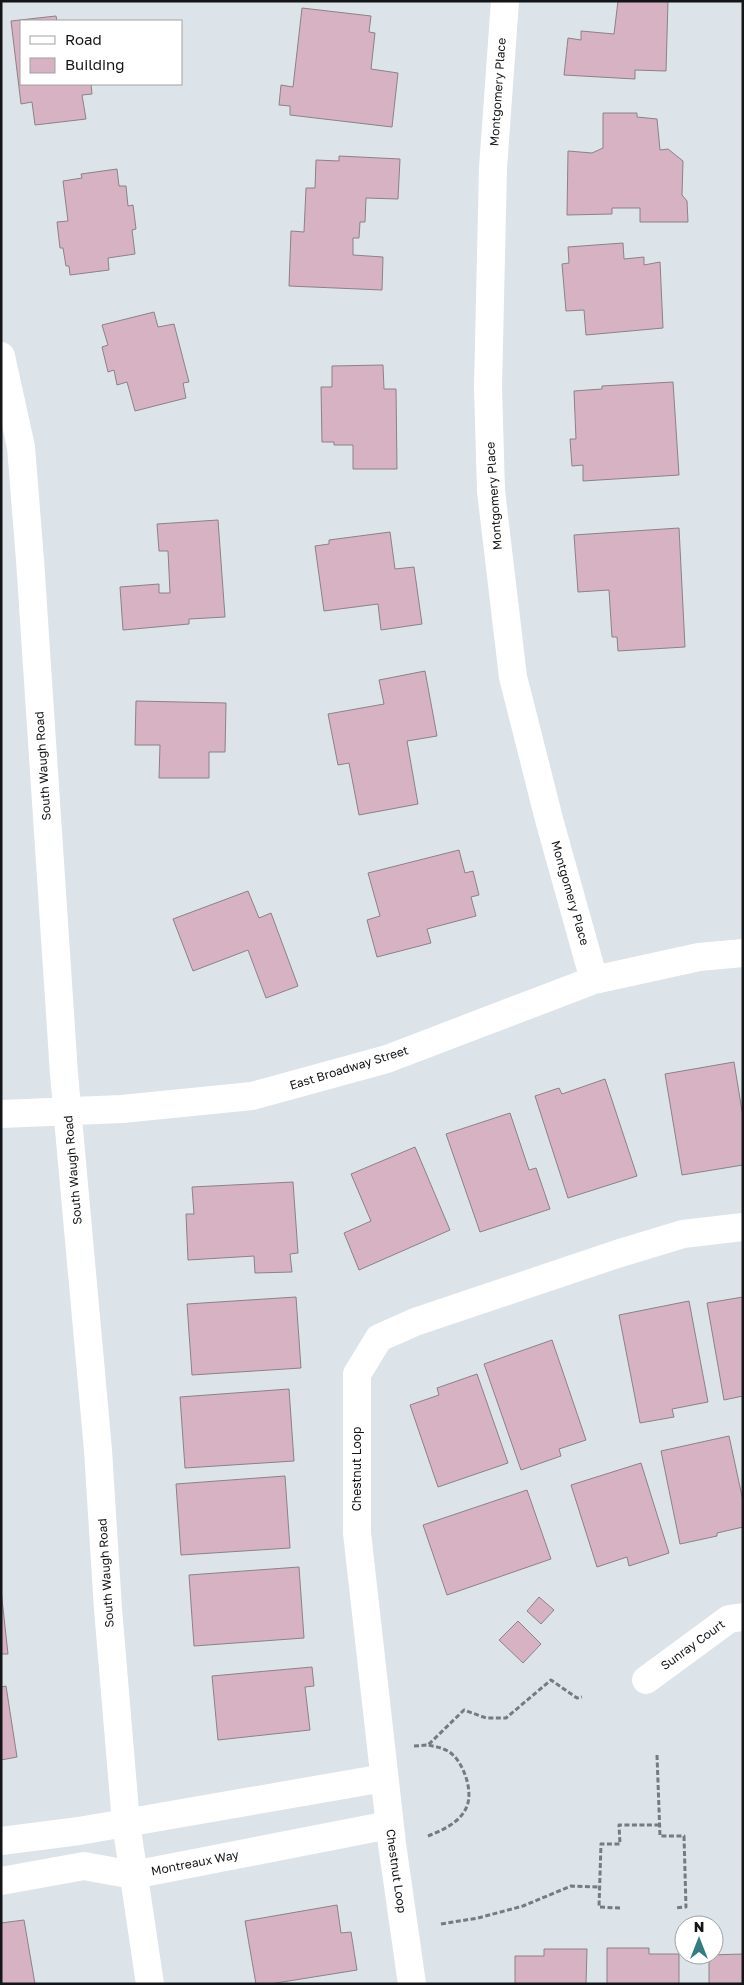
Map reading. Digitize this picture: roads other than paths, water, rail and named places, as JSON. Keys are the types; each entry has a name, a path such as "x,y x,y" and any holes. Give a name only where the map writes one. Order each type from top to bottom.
{"street":[{"name":"Montgomery Place","path":"505,1 493,168 488,387 491,491 512,677 594,980"},
{"name":"South Waugh Road","path":"1,356 22,456 68,1111 98,1450 108,1610 126,1823 150,1984"},
{"name":"East Broadway Street","path":"1,1114 122,1109 252,1096 387,1058 594,980 700,957 743,953"},
{"name":"Chestnut Loop","path":"412,1984 389,1825 357,1534 358,1374 379,1338 415,1322 617,1254 683,1234 743,1227"},
{"name":"Sunray Court","path":"646,1680 729,1619 743,1617"},
{"path":"1,1841 126,1823 384,1778"},
{"name":"Montreaux Way","path":"1,1881 84,1866 133,1875 389,1825"}]}
